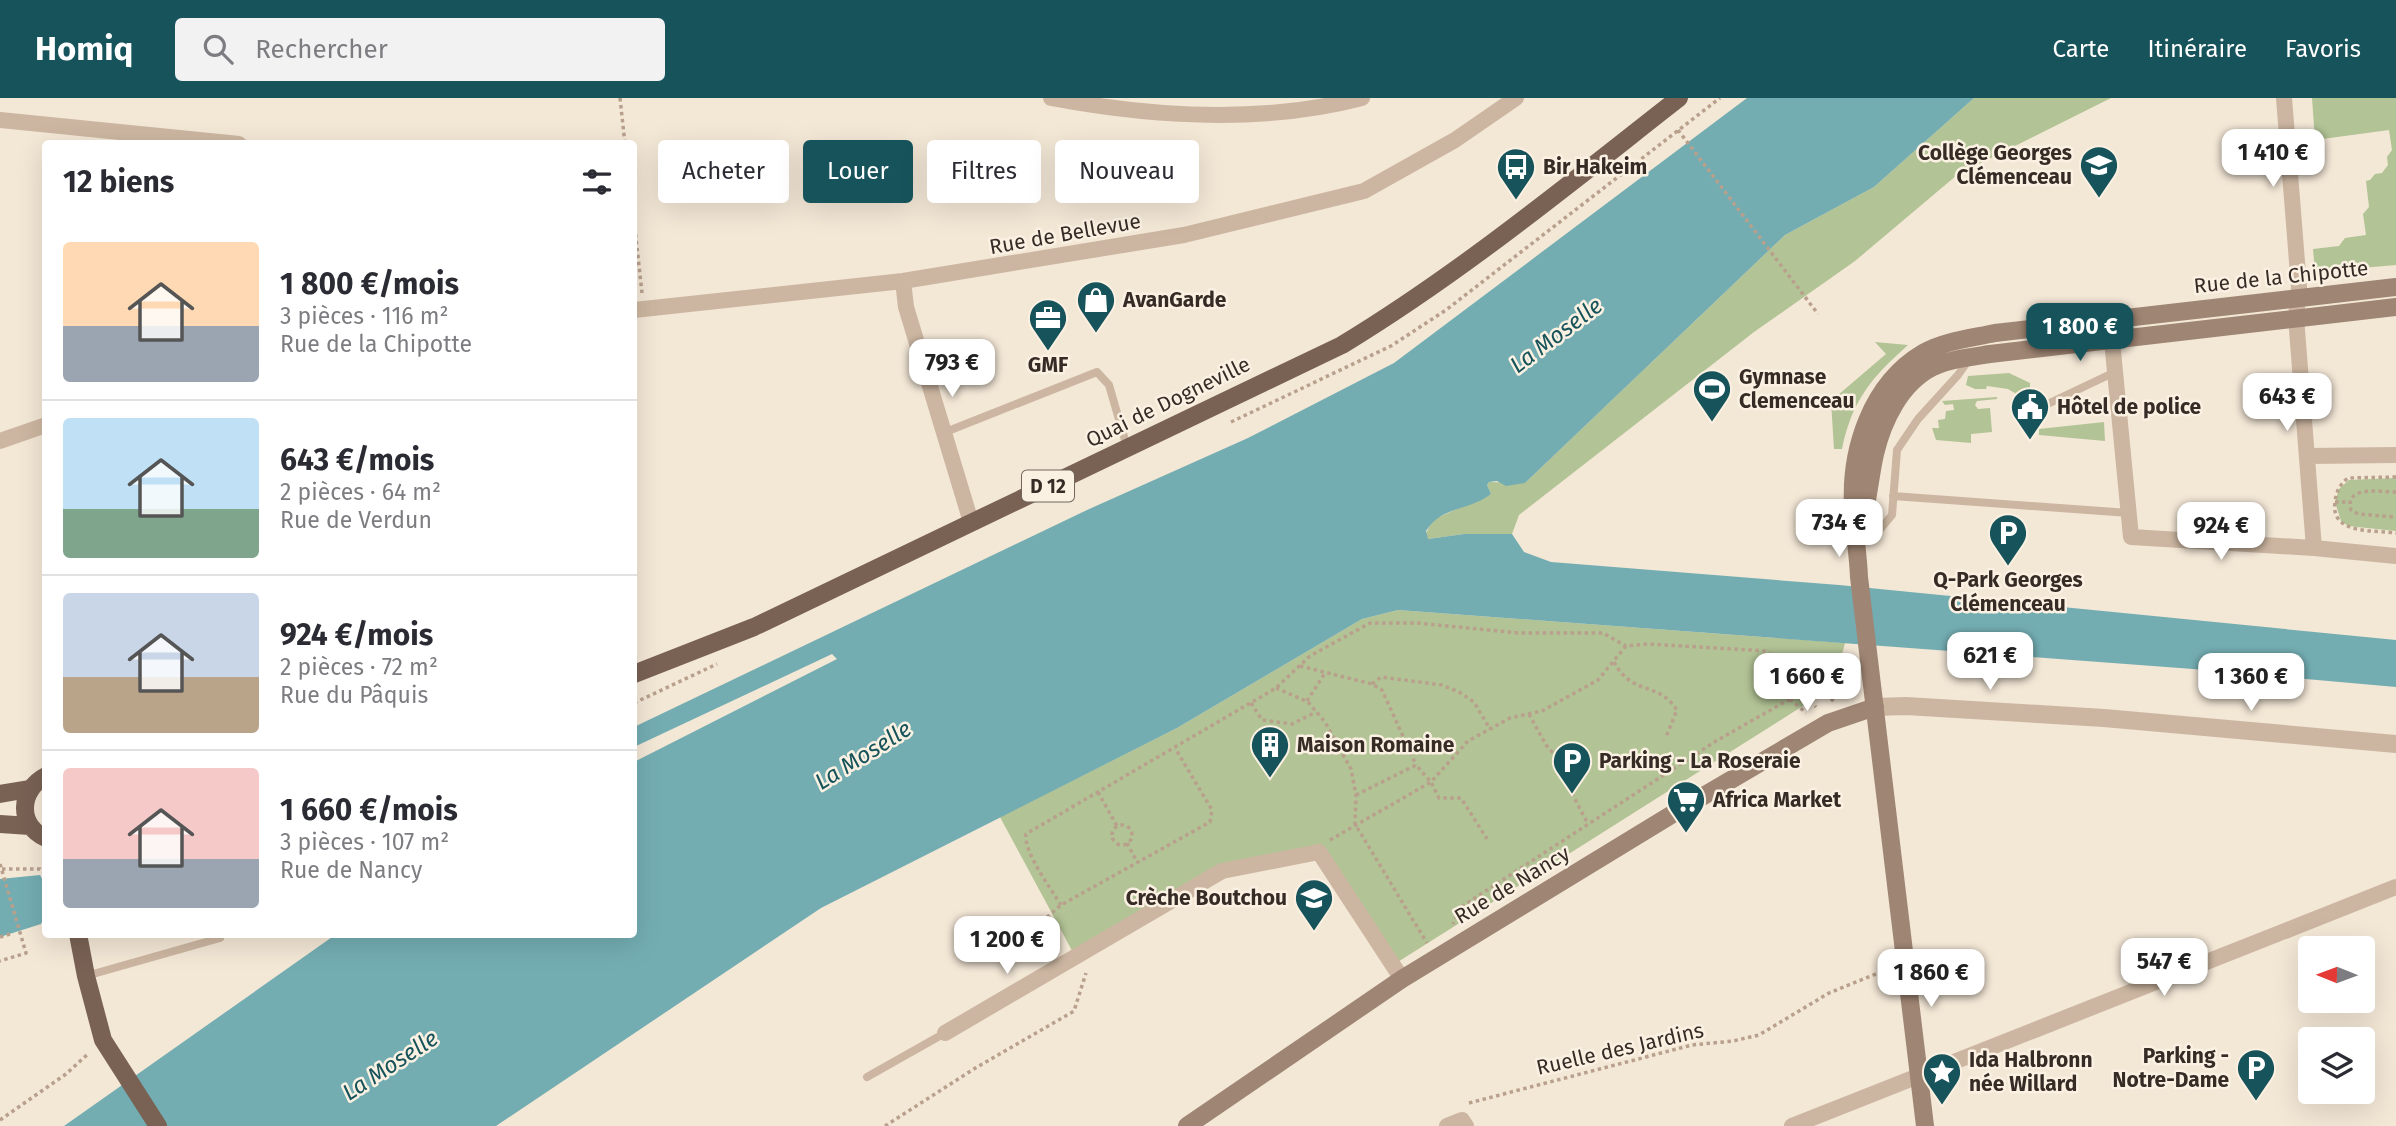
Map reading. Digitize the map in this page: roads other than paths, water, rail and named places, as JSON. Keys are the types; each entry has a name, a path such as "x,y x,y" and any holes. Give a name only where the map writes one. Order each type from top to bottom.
{"main road":[{"name":"Quai de Dogneville","path":"637,673 754,627 1342,345 1402,308 1486,248 1679,98"},
{"name":"Rue de la Chipotte","path":"1875,707 1853,507 1858,450 1866,421 1881,395 1901,370 1924,353 1953,342 1995,333 2396,287"},
{"name":"Rue de la Chipotte","path":"1857,539 1868,505 1875,452 1891,408 1909,386 1932,368 1971,357 2396,307"},
{"name":"Rue de Nancy","path":"1187,1126 1436,958 1758,762 1828,723 1875,707"},
{"path":"1875,707 1925,1126"},
{"path":"0,794 29,789 42,779"},
{"path":"29,789 24,808 30,826"},
{"path":"0,824 30,826 42,835"},
{"path":"79,938 103,1040 158,1126"}],"street":[{"path":"1051,98 1103,108 1235,115 1336,105 1362,98"},
{"name":"Rue de Bellevue","path":"638,309 903,281 1184,235 1364,191 1454,140 1516,98"},
{"path":"2284,98 2299,297 2296,317 2314,548"},
{"path":"0,120 199,140"},
{"path":"903,281 906,307 971,523"},
{"path":"2110,320 2131,537 2314,548 2396,556"},
{"path":"0,441 42,426"},
{"path":"2308,456 2396,455"},
{"path":"1875,707 1906,706 2104,718 2396,744"},
{"path":"945,1033 1222,871 1320,852 1402,979"},
{"path":"1792,1126 2396,887"}],"lane":[{"path":"1857,539 1877,533 1892,515 1896,450 1918,419 1971,357"},
{"path":"943,433 1097,372 1109,385 1127,447"},
{"path":"2033,411 2115,372"},
{"path":"1893,495 2129,513"},
{"path":"86,976 220,938"},
{"path":"867,1076 945,1033"}],"water":[{"name":"La Moselle","path":"1747,98 1974,98 1874,187 1785,235 1525,483 1506,486 1497,481 1489,482 1487,485 1491,494 1439,517 1426,531 1428,539 1464,534 1512,534 1524,552 1551,562 1839,585 2396,640 2396,687 2193,669 1398,610 1362,619 1177,728 821,908 496,1126 64,1126 331,938 637,938 637,760 837,659 832,654 637,746 637,726 1087,510 1248,438 1394,363"},
{"path":"40,875 41,924 0,937 0,879"}],"place":[{"name":"Collège Georges Clémenceau","path":"2099,199"},
{"name":"Bir Hakeim","path":"1516,201"},
{"name":"AvanGarde","path":"1096,334"},
{"name":"GMF","path":"1048,352"},
{"name":"Gymnase Clemenceau","path":"1712,423"},
{"name":"Hôtel de police","path":"2030,441"},
{"name":"Q-Park Georges Clémenceau","path":"2008,567"},
{"name":"Maison Romaine","path":"1270,779"},
{"name":"Parking - La Roseraie","path":"1572,795"},
{"name":"Africa Market","path":"1686,834"},
{"name":"Crèche Boutchou","path":"1314,932"},
{"name":"Parking - Notre-Dame","path":"2256,1102"},
{"name":"Ida Halbronn née Willard","path":"1942,1106"}]}
